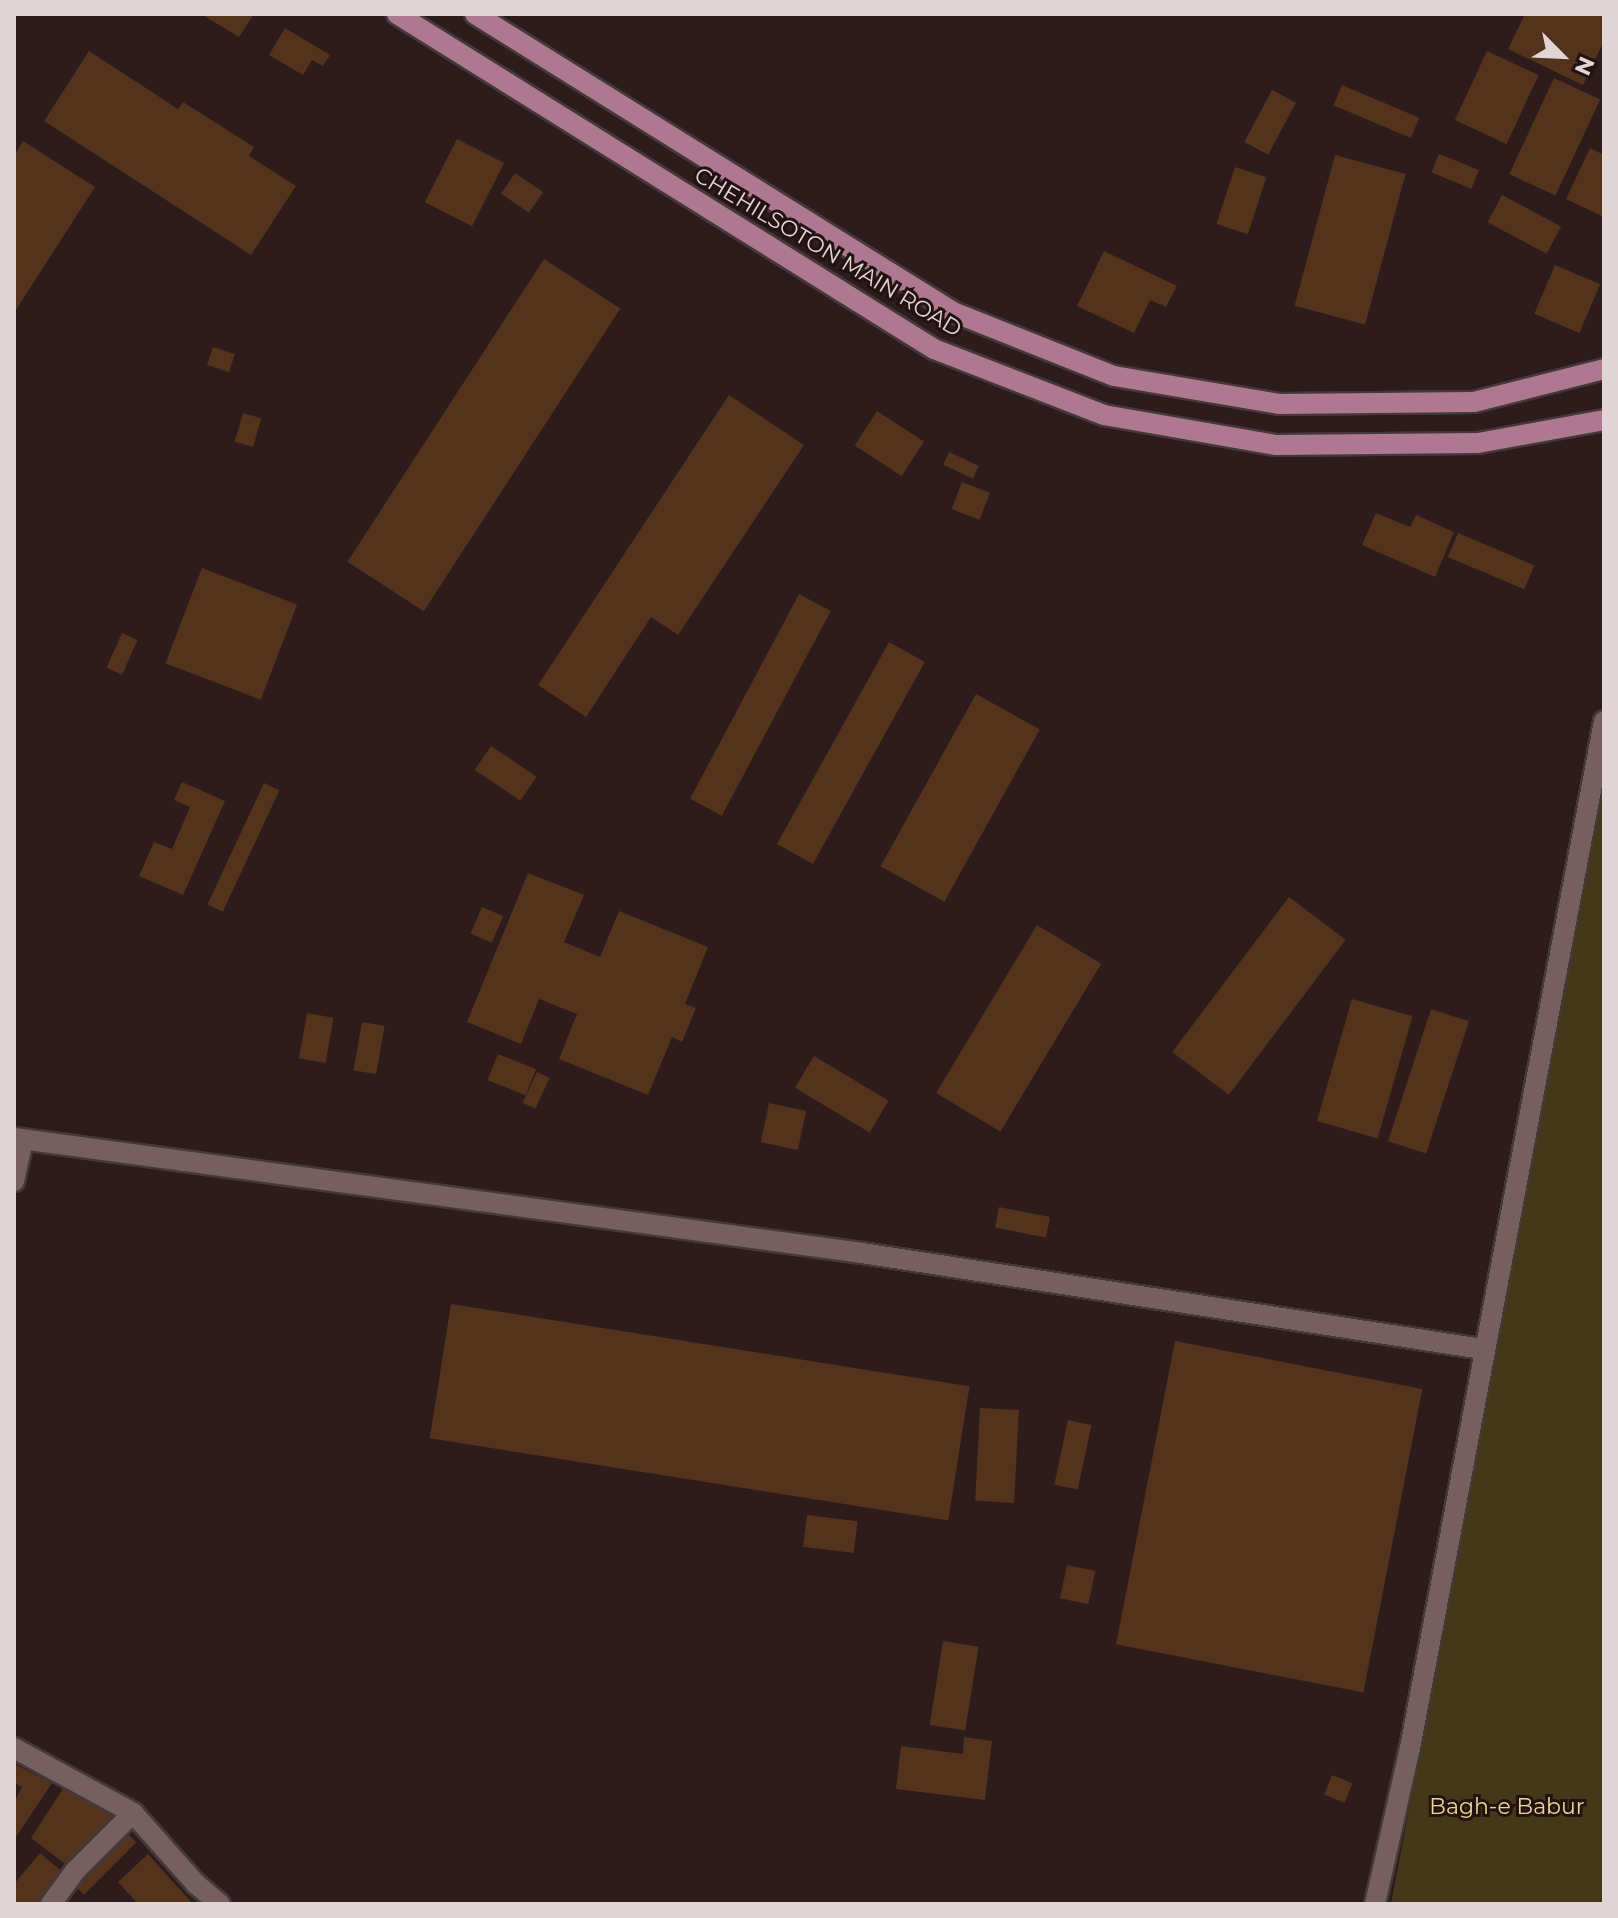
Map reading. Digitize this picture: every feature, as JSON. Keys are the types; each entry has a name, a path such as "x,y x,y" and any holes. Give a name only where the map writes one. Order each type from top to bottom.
{"main road":[{"name":"CHEHILSOTON MAIN ROAD","path":"397,14 934,349 1104,415 1276,445 1478,443 1604,420"},
{"name":"CHEHILSOTON MAIN ROAD","path":"475,14 953,312 1114,376 1279,404 1474,402 1604,369"}],"street":[{"path":"1375,1904 1410,1748 1482,1349 1604,721"},
{"path":"14,1181 19,1139 862,1253 1482,1349"},
{"path":"14,1748 133,1813 196,1884 220,1904"},
{"path":"51,1904 75,1871 133,1813"}],"green space":[{"name":"Bagh-e Babur","path":"1604,783 1604,1904 1391,1904"}],"building":[{"path":"201,14 254,14 239,37"},
{"path":"1525,14 1604,14 1604,41 1583,85 1508,49"},
{"path":"285,28 330,55 323,66 312,60 303,75 269,55"},
{"path":"89,51 178,109 183,102 254,147 249,156 296,186 251,255 44,121"},
{"path":"1487,51 1539,75 1507,144 1455,120"},
{"path":"1554,78 1600,100 1555,196 1509,174"},
{"path":"1342,85 1419,118 1411,138 1333,105"},
{"path":"1272,90 1296,103 1268,155 1244,142"},
{"path":"457,139 504,163 472,226 425,202"},
{"path":"23,141 95,187 14,313 14,156"},
{"path":"1590,148 1604,155 1604,217 1566,199"},
{"path":"1439,154 1479,170 1471,189 1432,173"},
{"path":"1335,155 1406,174 1365,325 1295,306"},
{"path":"1235,167 1266,177 1248,234 1216,224"},
{"path":"515,173 543,192 529,213 501,194"},
{"path":"1502,195 1561,226 1547,254 1487,222"},
{"path":"1104,251 1177,286 1166,307 1150,300 1134,333 1077,306"},
{"path":"544,259 620,309 424,611 347,562"},
{"path":"1555,265 1600,284 1579,333 1534,314"},
{"path":"213,347 235,354 229,372 207,365"},
{"path":"729,395 804,445 678,635 651,617 586,717 538,685"},
{"path":"877,411 924,441 902,476 855,445"},
{"path":"243,413 261,418 253,447 235,442"},
{"path":"949,452 979,466 973,479 943,465"},
{"path":"962,482 990,493 980,520 952,509"},
{"path":"1376,513 1410,527 1416,515 1454,532 1435,577 1362,545"},
{"path":"1458,533 1534,565 1524,589 1448,557"},
{"path":"202,568 297,605 261,700 165,663"},
{"path":"799,594 831,611 722,816 690,799"},
{"path":"122,633 138,640 122,675 107,668"},
{"path":"889,642 925,662 813,864 777,844"},
{"path":"976,694 1040,729 944,902 880,866"},
{"path":"491,746 537,777 520,801 475,770"},
{"path":"182,782 225,801 183,895 139,876 154,842 172,849 190,807 174,800"},
{"path":"264,783 279,790 223,912 207,904"},
{"path":"528,873 584,895 564,942 600,957 619,911 708,947 685,1004 696,1008 682,1042 672,1037 648,1095 559,1059 577,1014 539,999 521,1044 467,1022"},
{"path":"1289,897 1346,940 1229,1095 1172,1052"},
{"path":"482,907 503,916 492,943 471,934"},
{"path":"1037,925 1101,964 1000,1132 936,1093"},
{"path":"1352,999 1413,1016 1378,1138 1317,1121"},
{"path":"1431,1009 1469,1021 1426,1154 1388,1141"},
{"path":"307,1013 334,1018 326,1063 299,1058"},
{"path":"362,1022 385,1026 376,1074 353,1070"},
{"path":"498,1054 536,1069 526,1095 488,1080"},
{"path":"814,1056 889,1101 870,1133 795,1088"},
{"path":"537,1072 550,1078 535,1109 523,1103"},
{"path":"769,1103 806,1111 798,1150 761,1142"},
{"path":"999,1207 1050,1217 1046,1238 995,1228"},
{"path":"451,1304 970,1386 948,1520 430,1438"},
{"path":"1175,1341 1422,1389 1363,1692 1116,1644"},
{"path":"980,1408 1019,1410 1014,1503 975,1501"},
{"path":"1068,1420 1091,1425 1078,1490 1054,1485"},
{"path":"807,1515 858,1521 854,1553 803,1547"},
{"path":"1067,1565 1095,1571 1088,1604 1060,1598"},
{"path":"943,1641 979,1647 965,1731 930,1725"},
{"path":"964,1737 992,1741 985,1800 896,1789 901,1746 963,1754"},
{"path":"14,1764 52,1783 14,1840 14,1802 22,1787 14,1783"},
{"path":"1332,1775 1352,1783 1345,1803 1324,1794"},
{"path":"64,1787 115,1818 73,1870 31,1838"},
{"path":"125,1831 136,1842 84,1895 73,1883"},
{"path":"40,1853 66,1875 42,1904 16,1904 14,1884"},
{"path":"148,1854 193,1904 138,1904 118,1882"}]}
